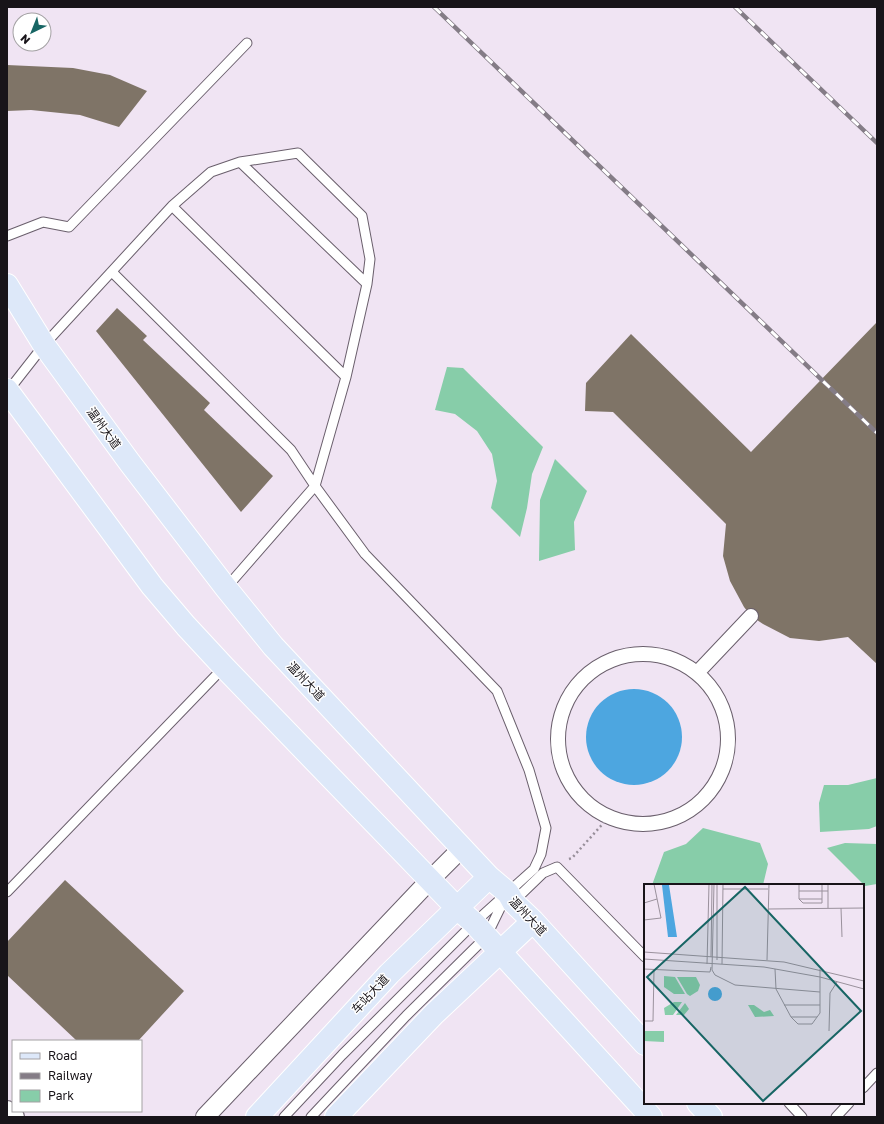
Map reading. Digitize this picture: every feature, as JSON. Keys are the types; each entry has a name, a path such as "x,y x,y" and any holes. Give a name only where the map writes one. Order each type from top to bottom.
{"main road":[{"name":"温州大道","path":"7,285 44,345 130,463 226,588 273,646 462,848 533,921 644,1043"},
{"path":"7,390 152,586 186,626 224,668 487,938 651,1117"},
{"name":"车站大道","path":"257,1117 389,974 490,877"},
{"path":"336,1117 434,1014 487,938 533,921"},
{"path":"699,1104 711,1117"}],"street":[{"path":"697,673 751,616"},
{"path":"646,653 679,660 697,673 724,709 730,742 722,775 703,802 674,820 641,826 608,818 580,798 562,768 557,736 564,703 584,676 613,658 646,653"},
{"path":"205,1117 462,848"},
{"path":"7,1110 15,1117"}],"lane":[{"path":"7,236 43,222 69,227 247,43"},
{"path":"7,390 44,345 172,206 211,172 240,162 298,154 362,216 370,259 367,284 346,377 315,486 226,588"},
{"path":"240,162 367,284"},
{"path":"172,206 346,377"},
{"path":"112,272 291,450 315,486 365,554 497,691 529,770 546,828 541,854 534,869 510,898 487,938 406,1016 311,1117"},
{"path":"7,892 224,668"},
{"path":"284,1117 342,1055 487,938 510,898 543,873 556,867 644,956"},
{"path":"864,1087 877,1073"},
{"path":"790,1104 802,1117"},
{"path":"836,1117 848,1104"}],"path":[{"path":"556,867 572,858 608,818"}],"green space":[{"path":"447,367 463,368 543,447 532,474 527,508 520,537 491,508 497,481 492,454 477,431 455,414 435,410"},
{"path":"555,459 587,491 574,522 575,550 539,561 540,500"},
{"path":"877,778 877,826 869,829 820,832 819,803 824,785 848,785"},
{"path":"703,828 760,843 768,864 763,884 652,884 664,852 686,844"},
{"path":"845,843 877,844 877,884 865,886 827,848"}],"water":[{"path":"634,689 652,693 668,703 678,719 682,737 678,755 668,771 652,781 634,785 616,781 600,771 590,755 586,737 590,719 600,703 616,693"}],"building":[{"path":"7,65 73,68 110,75 147,91 119,127 80,115 31,110 7,111"},
{"path":"117,308 147,336 143,340 210,403 204,410 273,476 241,512 96,331"},
{"path":"877,322 877,664 848,637 819,641 790,638 751,616 744,607 730,581 723,556 726,524 613,412 585,411 586,383 631,334 751,452"},
{"path":"65,880 184,991 139,1040 76,1040 7,975 7,942"}],"railway":[{"path":"434,7 877,433"},
{"path":"735,7 877,143"}]}
